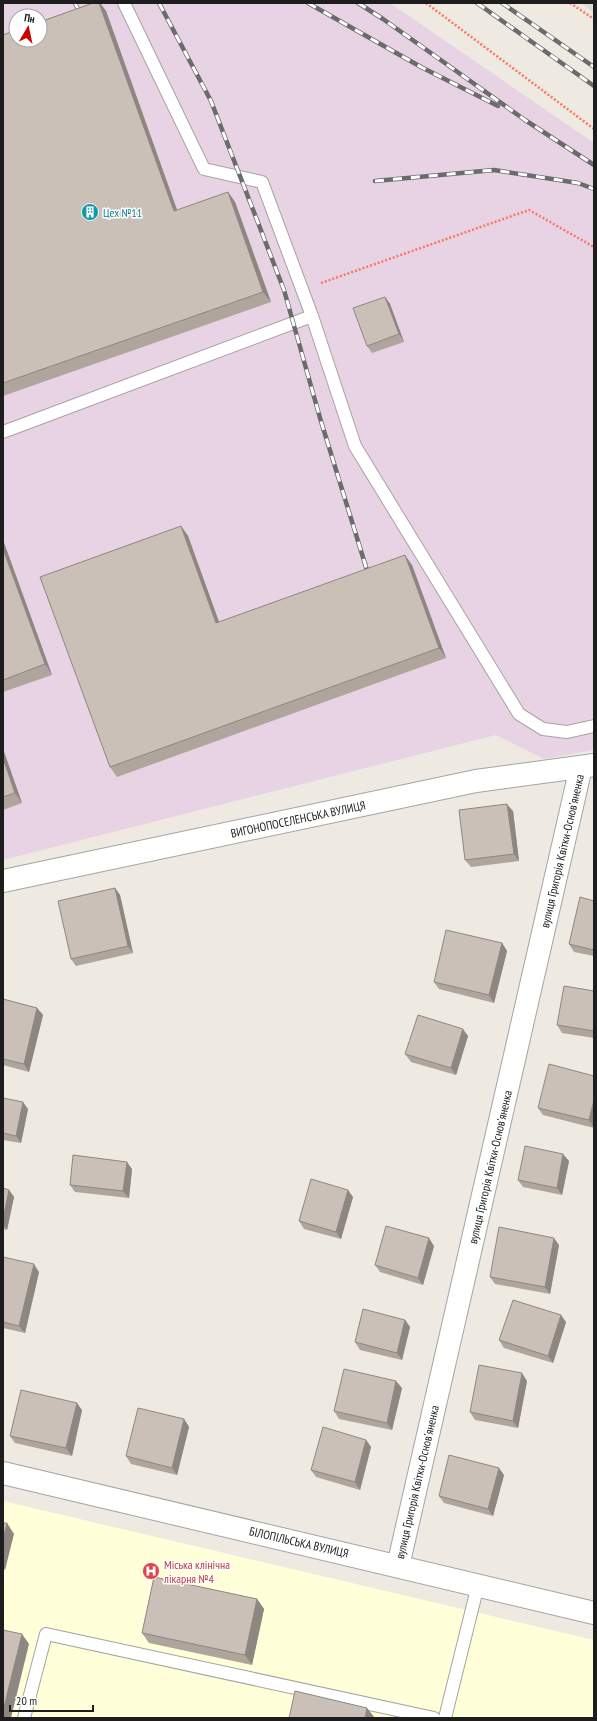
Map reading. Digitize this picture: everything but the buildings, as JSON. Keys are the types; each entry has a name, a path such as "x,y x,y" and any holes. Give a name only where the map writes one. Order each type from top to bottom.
{"street":[{"name":"ВИГОНОПОСЕЛЕНСЬКА ВУЛИЦЯ","path":"3,881 476,781 588,766"},
{"name":"вулиця Григорія Квітки-Основʼяненка","path":"398,1566 588,766"},
{"name":"БІЛОПІЛЬСЬКА ВУЛИЦЯ","path":"3,1473 594,1613"}],"lane":[{"path":"124,3 204,169 262,182 312,316 355,446 519,714 543,729 567,732 594,726"},
{"path":"3,432 312,316"},
{"path":"445,1718 478,1585"},
{"path":"24,1718 46,1634 434,1718"}],"path":[{"path":"426,3 594,129"},
{"path":"570,3 594,19"},
{"path":"302,290 529,210 594,247"}],"shaded area":[{"path":"3,3 390,3 594,143 594,750 544,759 496,735 3,860"},
{"path":"581,3 594,3 594,13"},
{"name":"Міська клінічна лікарня №4","path":"3,1501 594,1640 594,1718 3,1718"}],"railway":[{"path":"75,3 83,19"},
{"path":"159,3 211,101 284,290 320,418 370,580"},
{"path":"308,3 421,67 498,106"},
{"path":"358,3 383,19 525,120 594,165"},
{"path":"477,3 594,86"},
{"path":"502,3 594,67"},
{"path":"375,181 494,170 578,183 594,189"}],"place":[{"name":"Цех №11","path":"90,212"},
{"name":"Міська клінічна лікарня №4","path":"151,1571"}]}
